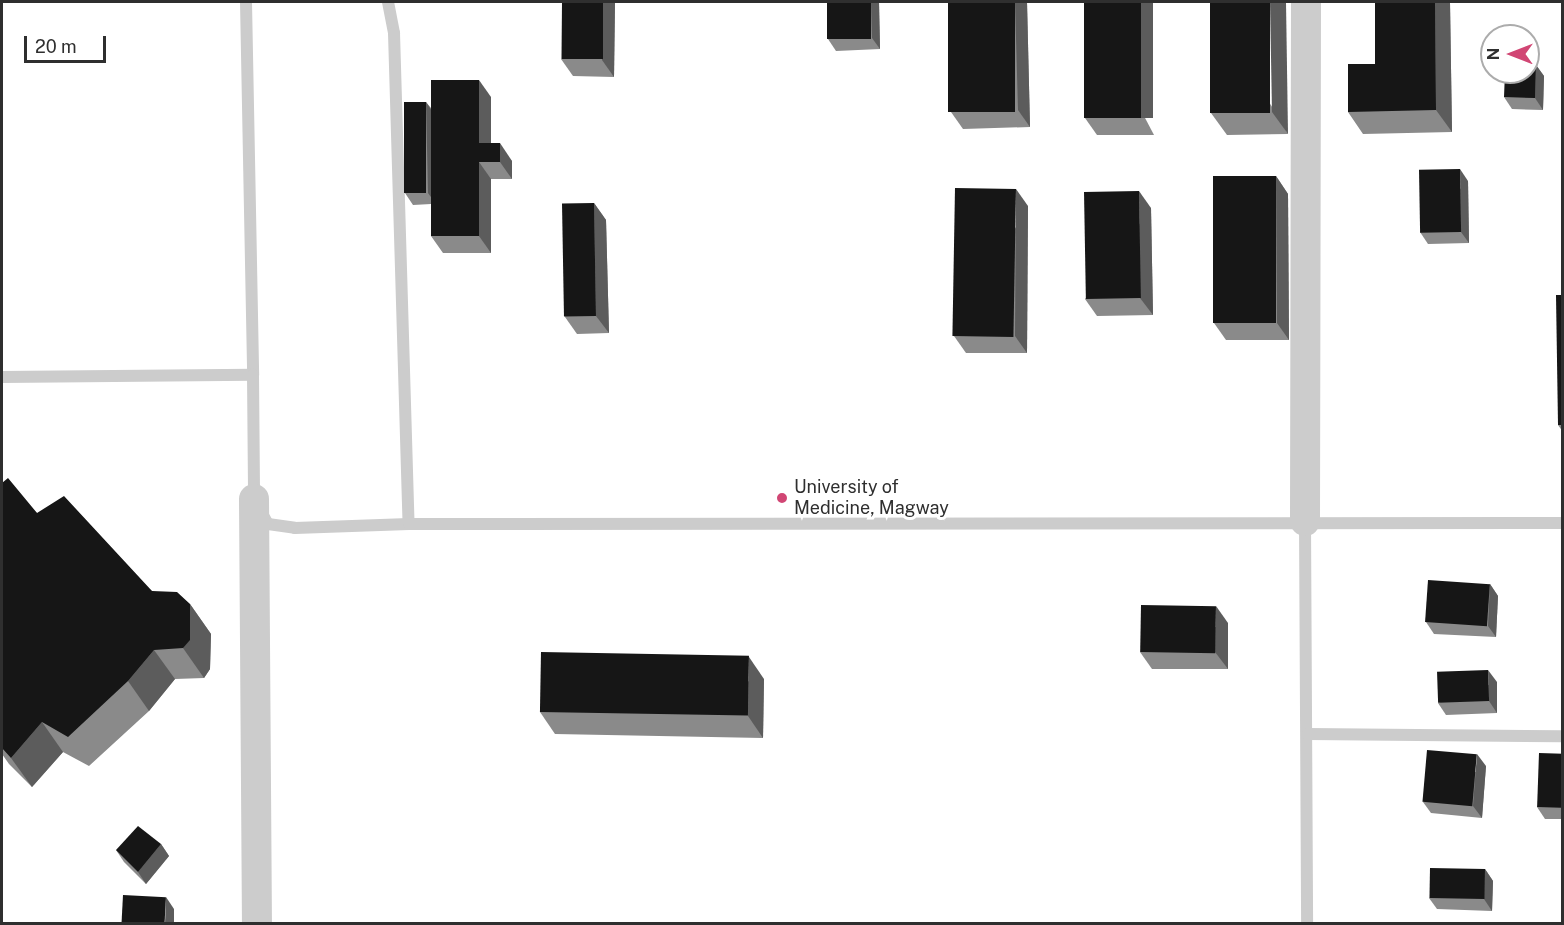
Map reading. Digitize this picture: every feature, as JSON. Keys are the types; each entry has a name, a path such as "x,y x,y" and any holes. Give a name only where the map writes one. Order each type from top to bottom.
{"street":[{"path":"1305,521 1306,2"},
{"path":"254,499 257,924"}],"lane":[{"path":"246,2 254,499 268,524 295,528 410,524 1305,521 1563,523"},
{"path":"387,2 394,33 410,524"},
{"path":"2,377 253,375"},
{"path":"1305,521 1308,734 1307,924"},
{"path":"1308,734 1563,736"}],"building":[{"path":"562,2 603,2 603,59 562,59"},
{"path":"827,2 871,2 871,39 827,39"},
{"path":"948,2 1015,2 1015,112 948,112"},
{"path":"1084,2 1141,2 1141,118 1084,118"},
{"path":"1210,2 1270,2 1270,113 1210,113"},
{"path":"1375,2 1435,2 1436,110 1348,112 1348,64 1375,64"},
{"path":"431,80 479,80 479,143 500,143 500,162 479,162 479,236 431,236"},
{"path":"1505,84 1535,84 1535,98 1504,97"},
{"path":"404,102 426,102 426,193 404,193"},
{"path":"1460,169 1461,232 1420,233 1419,170"},
{"path":"1213,176 1276,176 1276,323 1213,323"},
{"path":"955,188 1016,189 1013,337 952,336"},
{"path":"1139,191 1141,298 1086,299 1084,192"},
{"path":"594,203 596,316 564,317 562,204"},
{"path":"1556,295 1563,295 1563,425 1558,425"},
{"path":"8,478 37,513 64,496 152,591 177,592 190,604 190,640 183,648 154,650 128,681 68,737 42,722 11,758 2,748 2,483"},
{"path":"1428,580 1490,584 1487,626 1425,622"},
{"path":"1141,605 1216,606 1215,653 1140,652"},
{"path":"541,652 749,656 748,716 540,712"},
{"path":"1488,670 1489,701 1438,703 1437,672"},
{"path":"1427,750 1477,754 1472,806 1422,802"},
{"path":"1539,753 1562,754 1561,808 1537,807"},
{"path":"138,826 161,844 138,872 116,850"},
{"path":"1430,868 1485,869 1484,899 1429,898"},
{"path":"123,895 166,897 165,924 121,924"}],"place":[{"name":"University of Medicine, Magway","path":"782,498"}]}
